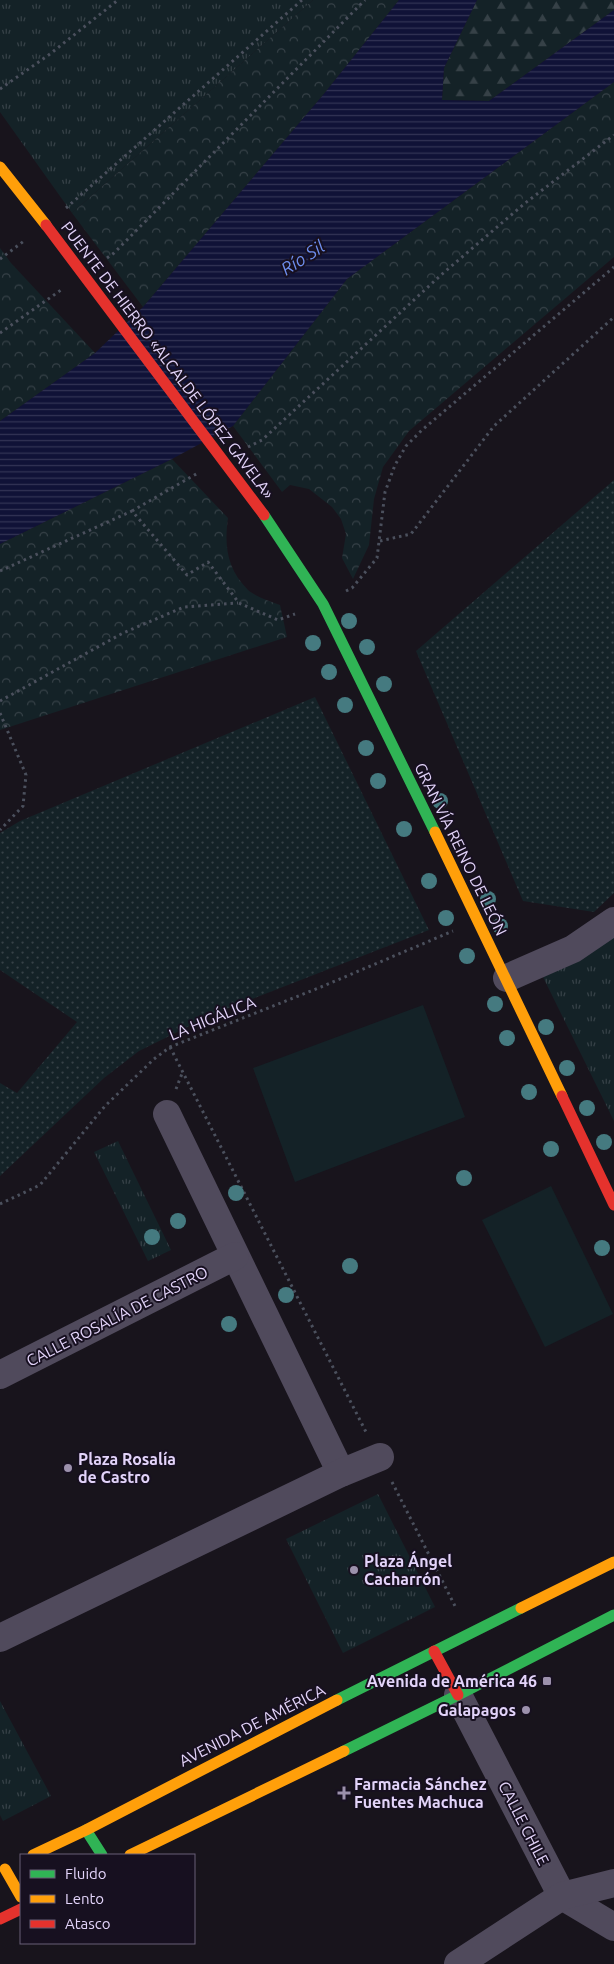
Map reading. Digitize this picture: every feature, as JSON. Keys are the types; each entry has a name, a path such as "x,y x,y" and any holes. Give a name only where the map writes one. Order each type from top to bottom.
{"street":[{"path":"0,167 46,225"},
{"name":"PUENTE DE HIERRO «ALCALDE LÓPEZ GAVELA»","path":"46,225 264,515"},
{"name":"GRAN VÍA REINO DE LEÓN","path":"264,515 323,604 507,978 614,1205"},
{"path":"507,978 573,949 614,921"},
{"path":"167,1114 325,1437 341,1474"},
{"name":"CALLE ROSALÍA DE CASTRO","path":"0,1375 235,1256"},
{"path":"0,1638 380,1457"},
{"name":"AVENIDA DE AMÉRICA","path":"35,1854 86,1830 407,1664 614,1562"},
{"path":"132,1854 458,1695 614,1615"},
{"path":"434,1651 458,1695"},
{"name":"CALLE CHILE","path":"458,1695 562,1896"},
{"path":"86,1830 101,1854"},
{"path":"4,1866 20,1895"},
{"path":"458,1964 562,1896 614,1883"},
{"path":"562,1896 614,1927"},
{"path":"0,1919 20,1909"}],"path":[{"path":"0,89 50,54 118,0"},
{"path":"46,225 302,0"},
{"path":"106,259 365,0"},
{"path":"245,449 262,440 442,275 524,204 614,135"},
{"path":"0,701 123,633 184,607 239,603 278,620 323,604 352,588 376,558 380,541 385,492 395,465 406,446 422,430 614,267"},
{"path":"0,333 65,287"},
{"path":"380,541 411,534 494,426 614,316"},
{"path":"0,571 132,511 177,483 203,470"},
{"path":"132,511 187,575 208,562 239,603"},
{"path":"0,713 26,775 23,806 0,830"},
{"name":"LA HIGÁLICA","path":"0,1204 40,1185 105,1106 170,1047 321,987 478,921"},
{"path":"170,1047 469,1634"}],"green space":[{"path":"0,0 313,0 72,213 0,112"},
{"path":"313,0 399,0 323,95 143,307 72,213"},
{"path":"477,0 614,0 614,10 489,101 442,100 444,68"},
{"path":"614,82 614,257 409,431 383,467 374,499 369,545 353,579 342,558 346,534 341,519 332,507 309,489 290,485 282,492 233,426 347,279"},
{"path":"0,248 11,263 95,353 0,421"},
{"path":"172,459 228,518 227,548 235,574 248,590 263,599 280,605 287,637 0,730 0,544"},
{"path":"614,480 614,893 594,912 523,901 416,651"},
{"path":"315,697 429,930 216,1013 139,1051 104,1078 0,1176 0,1083 17,1093 77,1022 0,970 0,833 20,821"},
{"path":"614,934 614,1121 541,973"},
{"path":"423,1005 465,1117 295,1182 253,1068"},
{"path":"118,1141 171,1250 148,1261 94,1152"},
{"path":"551,1186 613,1314 545,1347 482,1220"},
{"path":"378,1494 435,1607 343,1653 286,1539"},
{"path":"0,1701 51,1796 3,1821 0,1815"}],"water":[{"name":"Río Sil","path":"399,0 477,0 444,68 442,100 489,101 614,10 614,82 347,279 233,426 172,459 0,544 0,421 95,353 143,307 323,95"}],"traffic: fast":[{"path":"264,515 323,604 435,832"},
{"path":"337,1700 521,1608"},
{"path":"344,1751 614,1615"},
{"path":"86,1830 101,1854"}],"traffic: slow":[{"path":"0,167 46,225"},
{"path":"435,832 562,1096"},
{"path":"521,1608 614,1562"},
{"path":"35,1854 86,1830 337,1700"},
{"path":"132,1854 344,1751"},
{"path":"5,1869 20,1895"}],"traffic: jam":[{"path":"46,225 264,515"},
{"path":"562,1096 614,1205"},
{"path":"434,1651 458,1695"},
{"path":"0,1919 20,1909"}],"place":[{"name":"Plaza Rosalía de Castro","path":"68,1468"},
{"name":"Plaza Ángel Cacharrón","path":"354,1570"},
{"name":"Avenida de América 46","path":"547,1681"},
{"name":"Galapagos","path":"526,1710"},
{"name":"Farmacia Sánchez Fuentes Machuca","path":"344,1793"}]}
